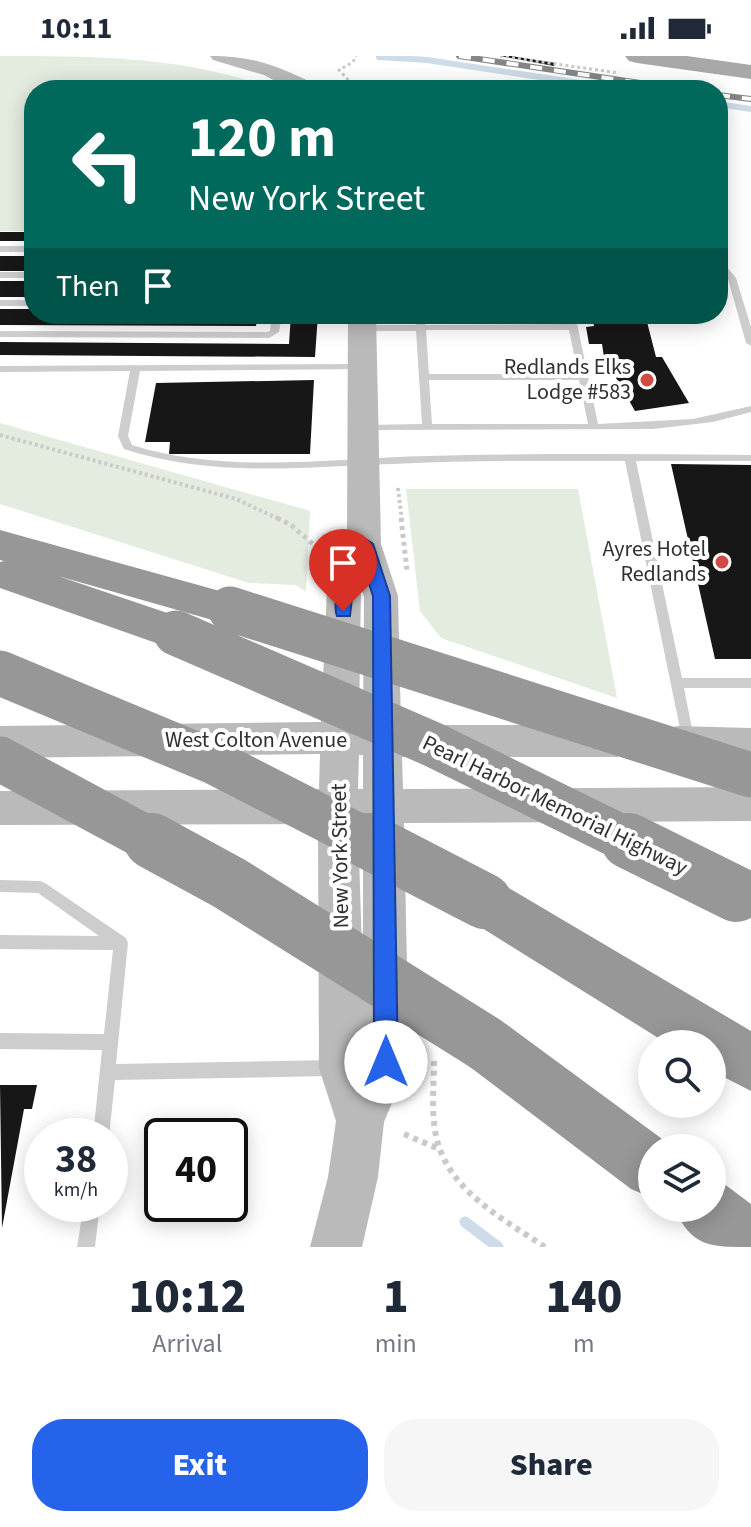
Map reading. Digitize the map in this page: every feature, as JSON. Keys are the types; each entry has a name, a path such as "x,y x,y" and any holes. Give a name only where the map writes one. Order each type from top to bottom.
{"highway":[{"path":"0,545 230,609 751,775"},
{"name":"Pearl Harbor Memorial Highway","path":"0,573 176,633 434,745 744,898"},
{"path":"0,673 214,762 484,901 751,1063"},
{"path":"0,759 229,883 460,1046 638,1159"},
{"path":"724,1222 751,1242"}],"main road":[{"path":"637,56 751,72"},
{"path":"737,56 751,58"}],"street":[{"path":"220,56 271,71 289,80"},
{"name":"New York Street","path":"336,1247 353,1177 382,1128 386,1062 385,740 381,596 364,544 362,324"},
{"name":"New York Street","path":"364,544 344,589 338,808 342,1068 382,1128"},
{"name":"West Colton Avenue","path":"0,742 340,738 751,744"},
{"path":"0,808 751,804"}],"lane":[{"path":"0,249 24,249"},
{"path":"728,273 751,343"},
{"path":"0,275 24,275"},
{"path":"0,303 24,303"},
{"path":"0,334 269,335 274,332 275,324"},
{"path":"392,324 421,327 573,327"},
{"path":"421,324 427,428"},
{"path":"572,324 594,427"},
{"path":"0,369 362,367"},
{"path":"135,370 123,436 128,447 154,458 275,464 751,458"},
{"path":"424,377 583,377"},
{"path":"362,428 644,426 734,415 751,409"},
{"path":"630,459 689,742"},
{"path":"676,683 751,683"},
{"path":"0,886 40,887 121,943"},
{"path":"0,942 121,943"},
{"path":"104,1118 121,943"},
{"path":"0,1041 112,1042"},
{"path":"110,1072 342,1068"},
{"path":"86,1247 89,1222"}],"path":[{"path":"349,80 339,70 340,66 353,62 356,56"},
{"path":"500,56 616,73"},
{"path":"0,435 236,499 291,525 324,554"},
{"path":"460,1046 434,1111 439,1149 470,1195 545,1247"},
{"path":"382,1128 439,1149"}],"shaded area":[{"path":"0,56 140,60 209,70 245,80 24,80 24,231 0,231"},
{"path":"0,423 310,511 306,592 296,585 249,583 0,504"},
{"path":"406,489 578,489 617,698 441,638 420,611"}],"building":[{"path":"500,56 511,56 556,63 554,66"},
{"path":"0,232 24,232 24,241 0,241"},
{"path":"0,256 24,256 24,271 0,271"},
{"path":"0,281 24,281 24,297 0,297"},
{"path":"0,309 24,309 24,324 256,324 256,326 0,325"},
{"path":"290,324 317,324 315,357 0,355 0,342 289,344"},
{"name":"Redlands Elks Lodge #583","path":"648,324 656,357 662,357 689,403 635,411 604,357 602,344 589,344 586,327"},
{"path":"314,380 310,454 169,454 170,442 145,442 156,383"},
{"name":"Ayres Hotel Redlands","path":"671,464 751,465 751,659 715,659"},
{"path":"0,1085 37,1085 32,1109 24,1109 2,1228"}],"waterway":[{"path":"379,57 427,60 560,80"},
{"path":"728,106 751,109"},
{"path":"465,1222 498,1247"}],"railway":[{"path":"459,56 620,80"},
{"path":"728,96 751,99"}],"place":[{"name":"Redlands Elks Lodge #583","path":"647,380"},
{"name":"Ayres Hotel Redlands","path":"722,562"}],"route":[{"path":"343,611 344,589 364,544 381,596 385,740 386,1062"}]}
